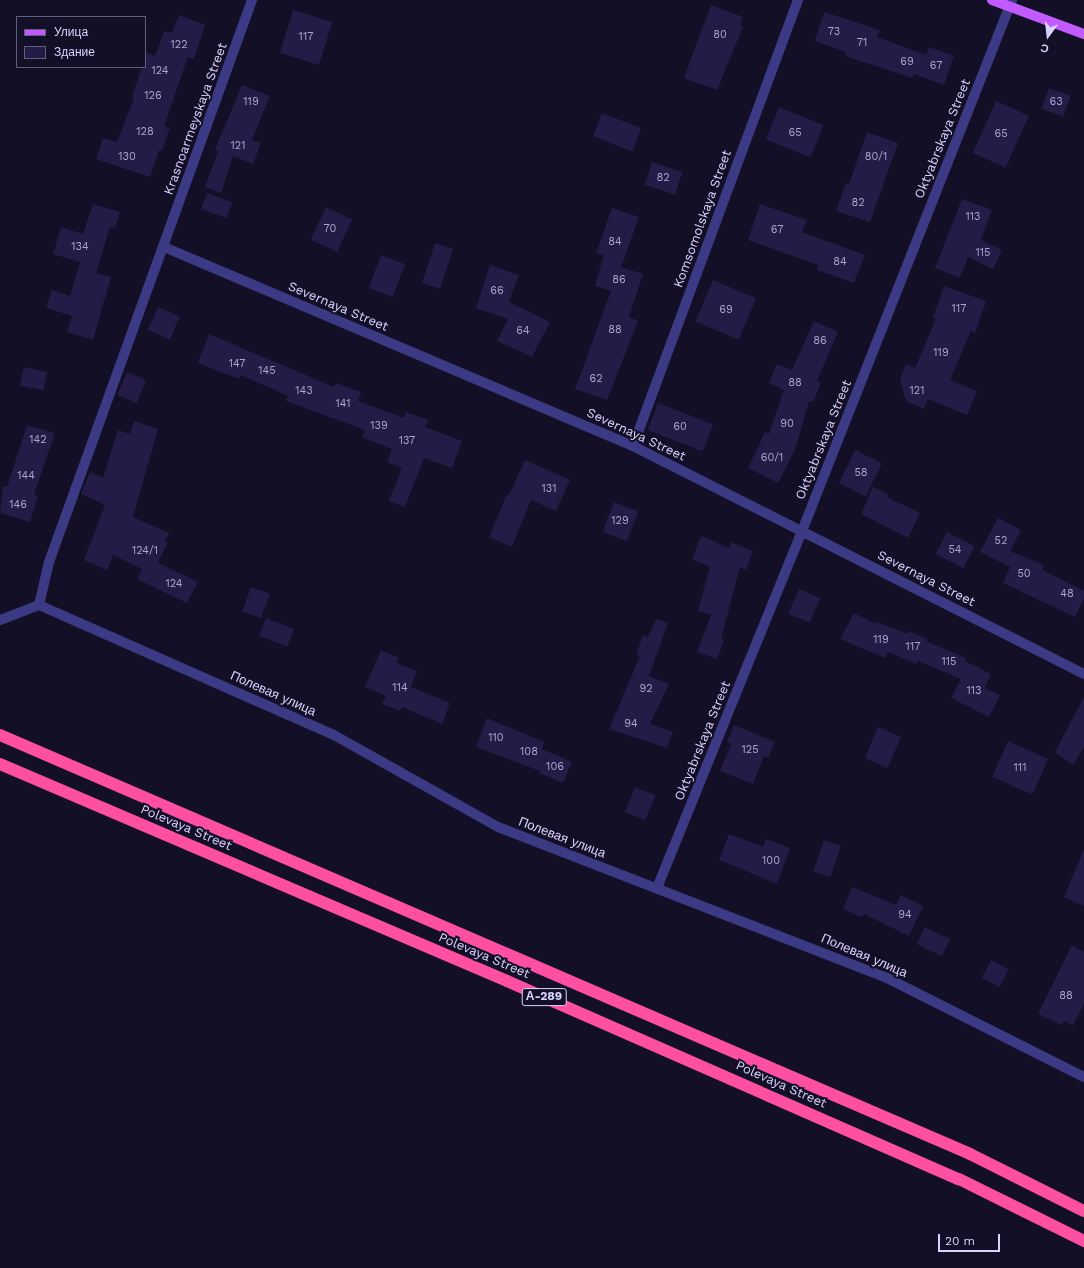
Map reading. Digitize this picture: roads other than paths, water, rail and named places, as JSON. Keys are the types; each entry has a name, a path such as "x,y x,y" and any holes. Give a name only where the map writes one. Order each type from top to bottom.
{"highway":[{"name":"Polevaya Street","path":"0,735 970,1154 1084,1211"},
{"name":"Polevaya Street","path":"0,764 507,981 959,1179 1084,1241"}],"main road":[{"path":"992,0 1010,3 1084,34"}],"street":[{"name":"Krasnoarmeyskaya Street","path":"39,604 49,562 252,0"},
{"name":"Komsomolskaya Street","path":"633,446 798,0"},
{"name":"Oktyabrskaya Street","path":"657,888 802,531 1010,3"},
{"name":"Severnaya Street","path":"164,247 633,446 1084,674"},
{"path":"0,620 39,604"},
{"name":"Полевая улица","path":"39,604 334,735 498,826 887,978 1084,1077"}]}
